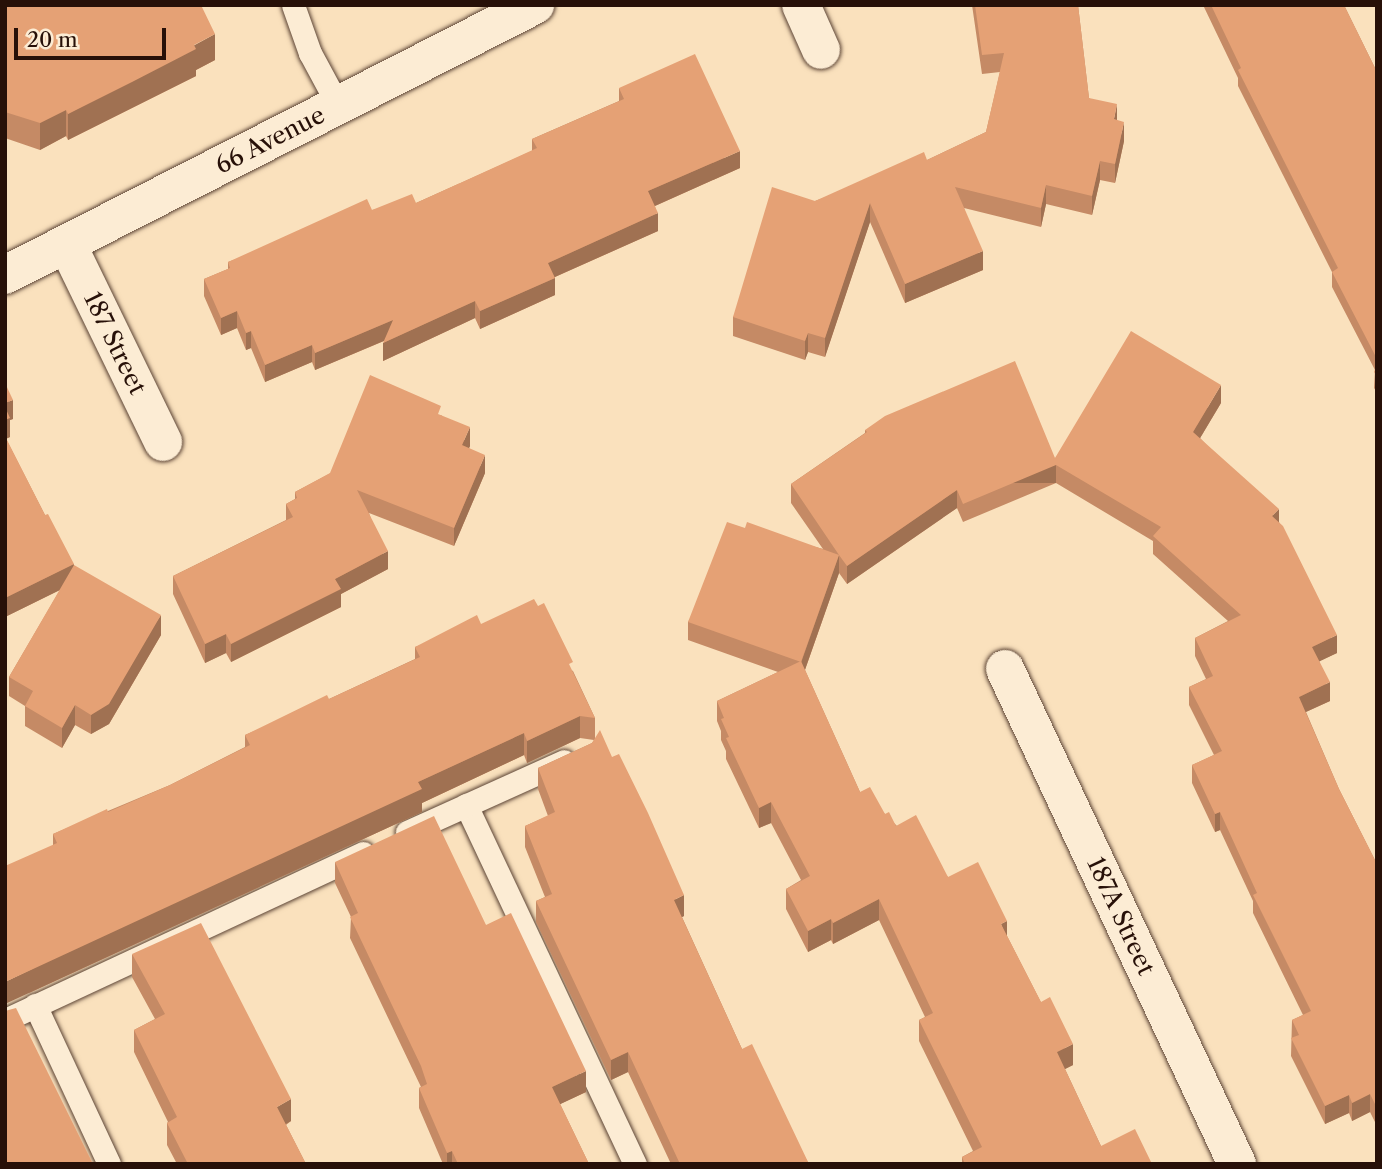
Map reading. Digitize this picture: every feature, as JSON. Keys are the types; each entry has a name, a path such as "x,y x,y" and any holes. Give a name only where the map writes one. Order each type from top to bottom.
{"street":[{"name":"66 Avenue","path":"5,275 535,5"},
{"path":"801,5 821,50"},
{"name":"187 Street","path":"67,244 163,442"},
{"name":"187A Street","path":"1005,669 1237,1164"}],"lane":[{"path":"293,5 310,53 338,106"},
{"path":"5,1020 586,751"},
{"path":"466,805 635,1164"},
{"path":"35,1005 109,1164"}],"building":[{"path":"5,5 201,5 215,34 194,45 196,49 132,82 68,114 66,110 40,123 5,112"},
{"path":"975,5 1078,5 1089,98 1117,104 1114,119 1124,122 1115,164 1100,161 1092,196 1046,185 1041,208 955,187 983,251 905,284 870,203 825,338 808,333 805,341 733,317 772,187 815,201 924,152 927,160 986,132 1004,53 982,55"},
{"path":"1211,5 1344,5 1377,72 1377,359 1332,272 1338,268 1238,70 1241,68"},
{"path":"695,54 740,151 648,191 658,213 548,263 555,278 480,311 475,301 383,343 393,320 315,353 312,345 265,365 251,331 246,333 237,311 221,318 204,279 230,268 228,262 367,199 372,210 412,194 416,203 537,148 532,139 624,99 619,88"},
{"path":"1131,331 1221,385 1193,432 1279,509 1272,516 1283,526 1337,635 1312,647 1330,682 1299,697 1339,789 1377,864 1377,1103 1375,1104 1370,1094 1352,1103 1349,1095 1325,1106 1291,1038 1299,1035 1292,1020 1311,1011 1253,895 1257,893 1220,812 1215,814 1192,765 1222,751 1189,687 1213,676 1195,638 1241,615 1153,536 1161,527 1056,465 963,504 957,490 847,566 791,484 867,432 865,430 885,416 1015,361 1055,458"},
{"path":"370,375 441,406 438,414 470,427 462,445 485,455 454,528 357,490 388,551 335,579 341,589 231,644 226,634 205,644 173,576 293,517 286,504 297,498 295,492 330,473"},
{"path":"5,383 13,400 5,403"},
{"path":"5,407 10,418 5,420"},
{"path":"5,436 45,515 48,514 74,564 5,598"},
{"path":"727,522 745,528 747,522 839,555 801,662 688,622"},
{"path":"74,565 161,615 109,704 91,715 75,705 62,728 25,706 33,691 9,677"},
{"path":"534,599 538,606 544,603 573,662 569,664 595,718 580,716 527,741 524,733 418,782 422,789 5,982 5,866 57,843 53,834 107,809 108,812 170,785 250,745 245,735 327,695 329,699 420,657 415,647 477,615 481,624"},
{"path":"801,661 860,792 870,787 885,814 889,812 896,826 916,815 948,877 978,862 1007,921 1001,924 1041,1002 1050,997 1073,1044 1057,1052 1101,1146 1135,1129 1152,1164 965,1164 962,1157 982,1147 919,1020 933,1013 879,899 833,923 831,919 808,931 786,889 810,876 771,802 759,808 726,738 729,737 717,701"},
{"path":"600,730 612,757 619,754 648,813 684,895 674,900 742,1049 752,1044 809,1164 680,1164 628,1052 611,1060 536,901 552,894 525,826 555,812 538,768 592,743"},
{"path":"434,816 486,925 511,913 586,1071 552,1087 589,1164 458,1164 452,1151 447,1153 419,1088 427,1084 421,1066 350,917 358,913 335,862"},
{"path":"201,923 291,1099 277,1107 306,1164 188,1164 167,1123 177,1117 134,1030 165,1014 132,954"},
{"path":"16,1008 93,1164 5,1164 5,1011"}]}
